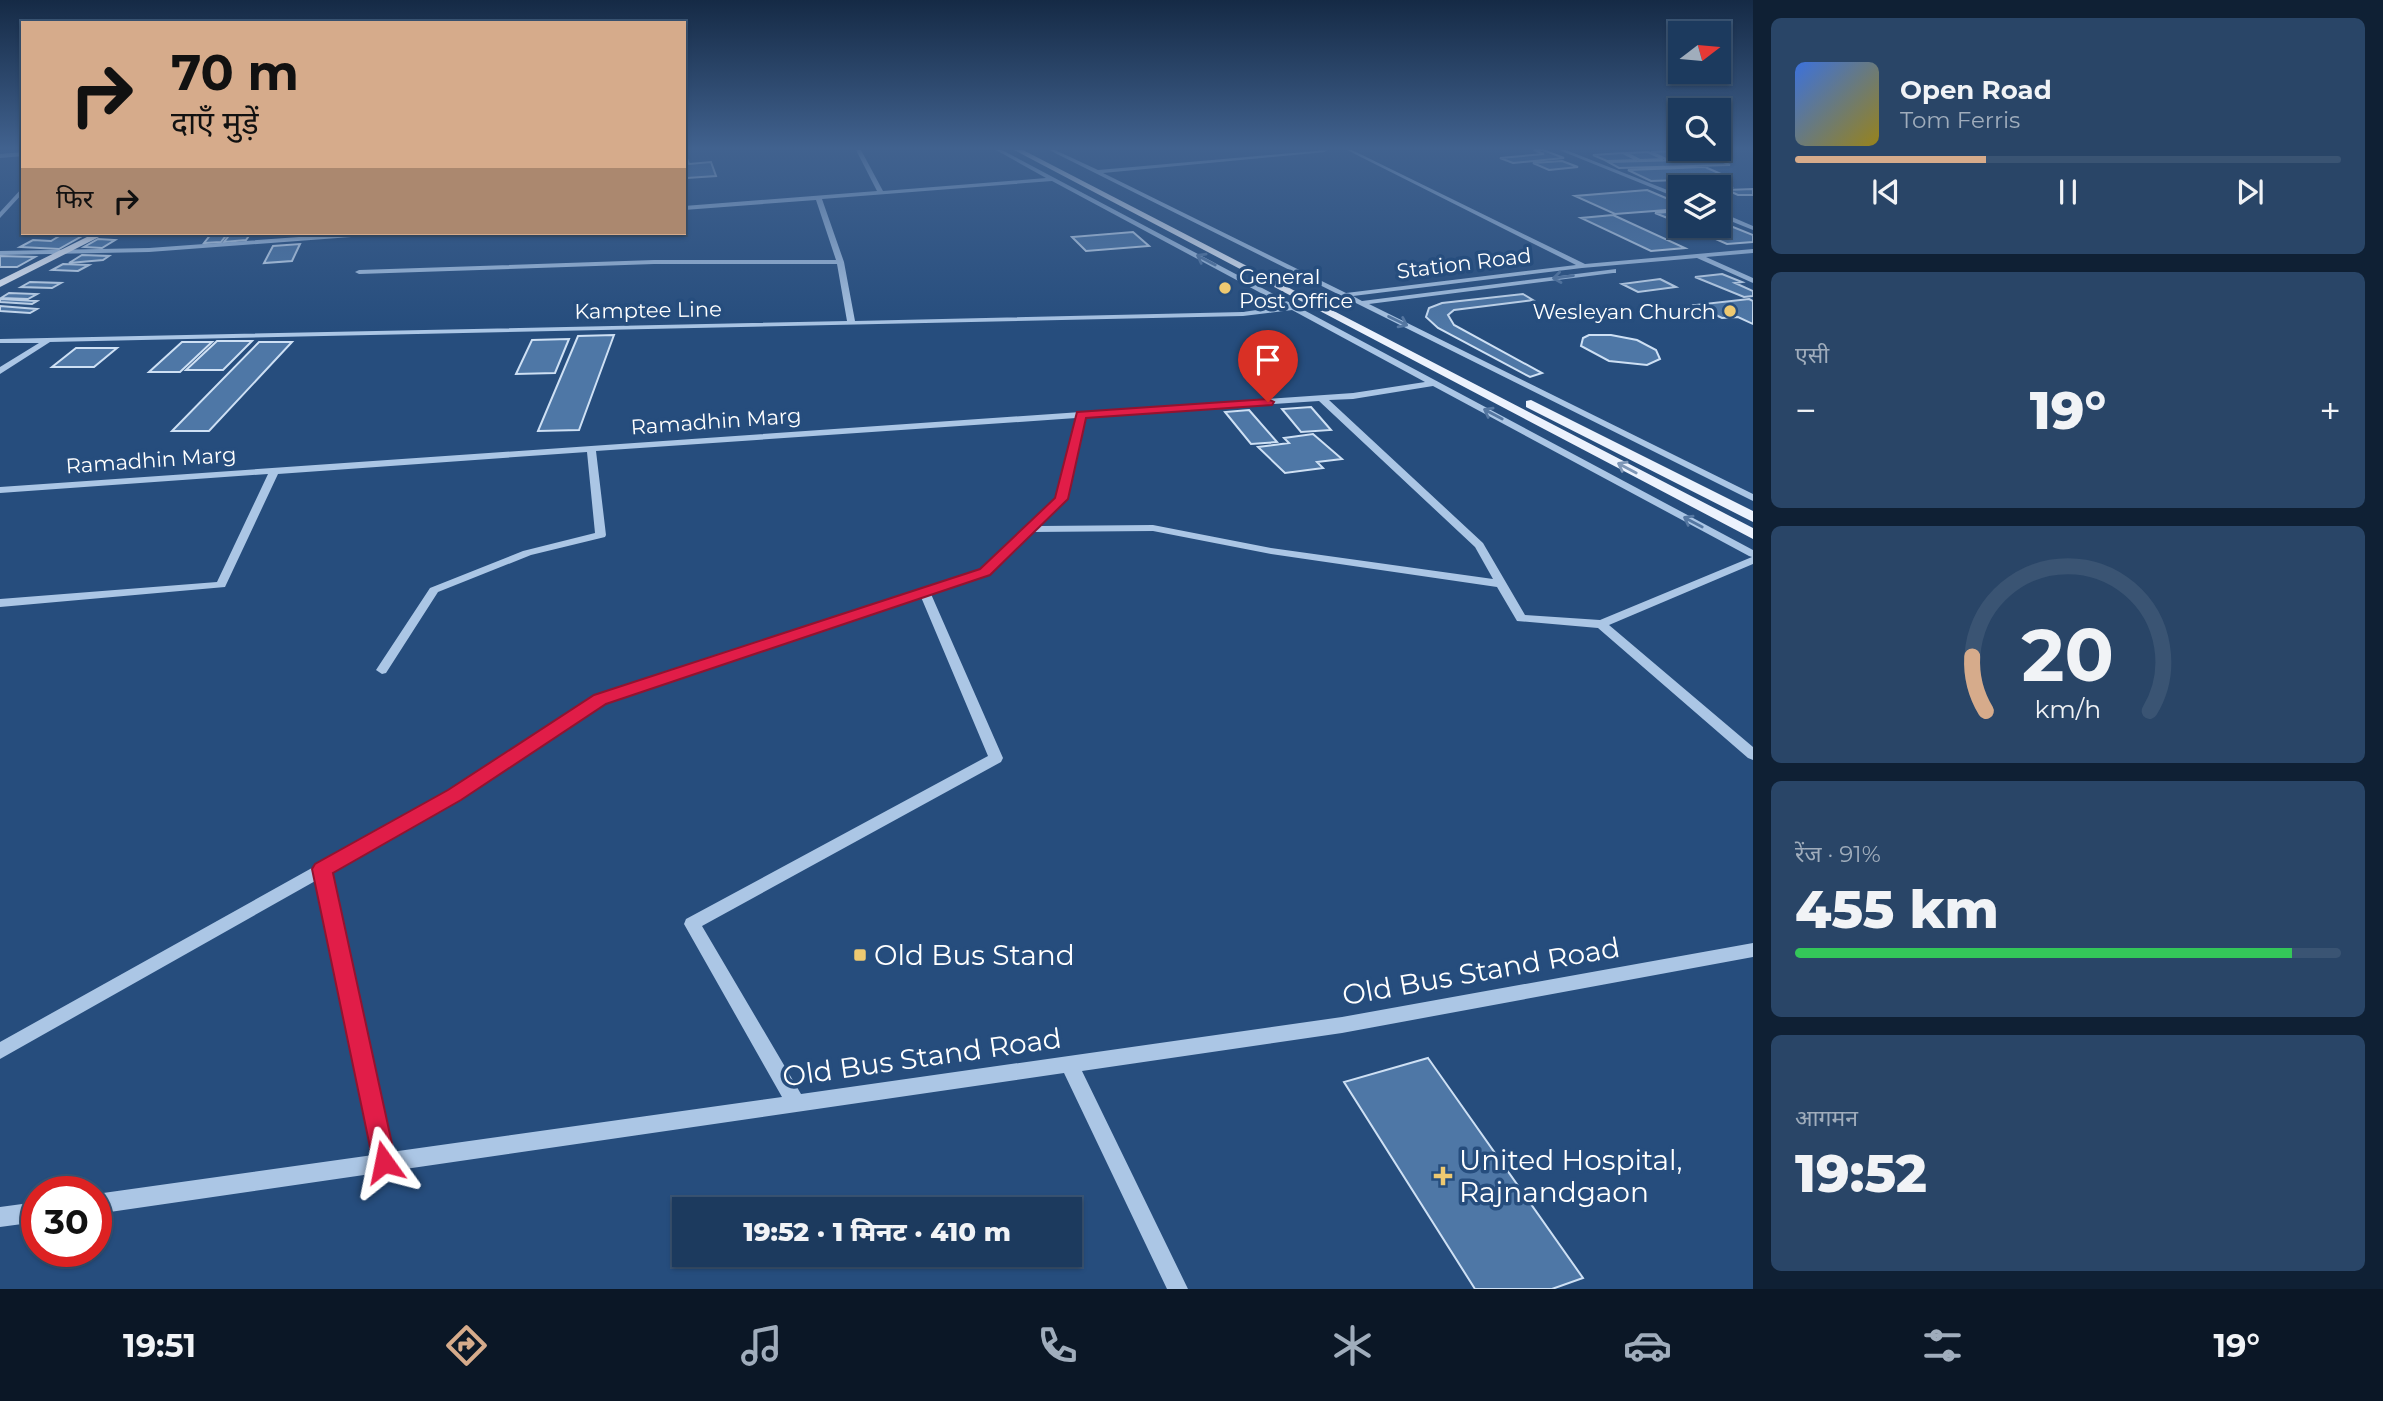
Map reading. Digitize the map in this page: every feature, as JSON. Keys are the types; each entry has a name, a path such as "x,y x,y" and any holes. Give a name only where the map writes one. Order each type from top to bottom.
{"main road":[{"path":"1135,210 1753,534"},
{"path":"1155,210 1753,517"},
{"path":"0,284 98,235"}],"street":[{"path":"823,210 840,262 852,324"},
{"path":"1113,210 1297,307 1753,557"},
{"path":"1174,210 1753,498"},
{"path":"1471,210 1597,273"},
{"path":"1731,219 1753,228"},
{"path":"0,253 149,250 351,235"},
{"name":"Station Road","path":"1346,295 1582,266 1753,251"},
{"path":"1697,255 1753,281"},
{"name":"Station Road","path":"1362,303 1597,273 1753,259"},
{"path":"359,272 654,262 840,262"},
{"name":"Kamptee Line","path":"0,341 1243,314 1297,307"},
{"path":"0,371 47,340"},
{"name":"Ramadhin Marg","path":"0,491 1322,399 1435,383"},
{"path":"1322,399 1479,545 1521,618 1601,624 1753,557"},
{"path":"0,1051 455,795 600,699 985,572 1061,499 1081,415"},
{"path":"382,670 434,590 527,553 601,535 591,449"},
{"path":"0,603 221,585 275,471"},
{"path":"1030,529 1153,528 1271,551 1502,584"},
{"path":"796,1103 692,923 996,758 925,592"},
{"path":"1601,624 1753,755"},
{"path":"322,869 384,1162"},
{"name":"Old Bus Stand Road","path":"112,1202 1342,1025 1753,950"},
{"path":"1069,1064 1178,1289"},
{"path":"0,1217 21,1214"}],"building":[{"path":"1606,210 1665,210 1615,214"},
{"path":"1668,212 1668,218 1655,213"},
{"path":"1613,215 1685,248 1651,251 1581,218"},
{"path":"1731,226 1753,235 1753,242 1727,244 1713,238 1731,238"},
{"path":"1133,232 1149,246 1086,251 1072,237"},
{"path":"61,235 82,236 59,249 20,247 33,240 51,241"},
{"path":"210,235 226,235 221,242 204,243"},
{"path":"229,235 250,235 246,240 224,242"},
{"path":"98,239 115,240 102,248 84,247"},
{"path":"300,244 292,261 264,263 273,246"},
{"path":"82,255 109,256 103,260 69,263"},
{"path":"0,256 35,257 17,267 0,267"},
{"path":"63,264 89,265 78,271 52,270"},
{"path":"1722,274 1742,282 1735,283 1753,291 1753,296 1744,297 1695,277"},
{"path":"1660,279 1676,287 1638,292 1622,284"},
{"path":"30,282 61,283 52,288 21,287"},
{"path":"9,293 37,294 28,299 1,298"},
{"path":"1523,294 1533,300 1454,310 1448,315 1454,325 1542,373 1530,377 1438,328 1426,317 1429,308 1442,303"},
{"path":"0,299 37,301 32,304 0,302"},
{"name":"Wesleyan Church","path":"1749,299 1753,301 1753,324 1738,317 1722,318 1695,305"},
{"path":"0,306 37,309 30,313 0,311"},
{"path":"614,335 579,430 538,431 578,336"},
{"path":"1589,335 1611,335 1637,340 1656,350 1660,359 1647,365 1609,361 1581,346 1583,338"},
{"path":"569,339 555,373 516,374 532,340"},
{"path":"217,341 252,341 223,370 186,370"},
{"path":"182,342 212,342 180,372 149,372"},
{"path":"259,342 292,342 209,431 172,431"},
{"path":"76,348 117,348 94,367 52,367"},
{"path":"1311,407 1331,430 1301,432 1282,409"},
{"path":"1249,410 1277,442 1251,444 1225,412"},
{"path":"1313,434 1342,459 1317,462 1323,468 1285,473 1258,447 1289,443 1284,438"},
{"path":"1428,1058 1583,1278 1552,1289 1475,1289 1344,1082"}],"place":[{"name":"General Post Office","path":"1225,288"},
{"name":"Wesleyan Church","path":"1730,311"},
{"name":"Old Bus Stand","path":"860,955"},
{"name":"United Hospital, Rajnandgaon","path":"1443,1176"}],"route":[{"path":"384,1162 322,869 455,795 600,699 985,572 1061,499 1081,415 1268,402"}]}
